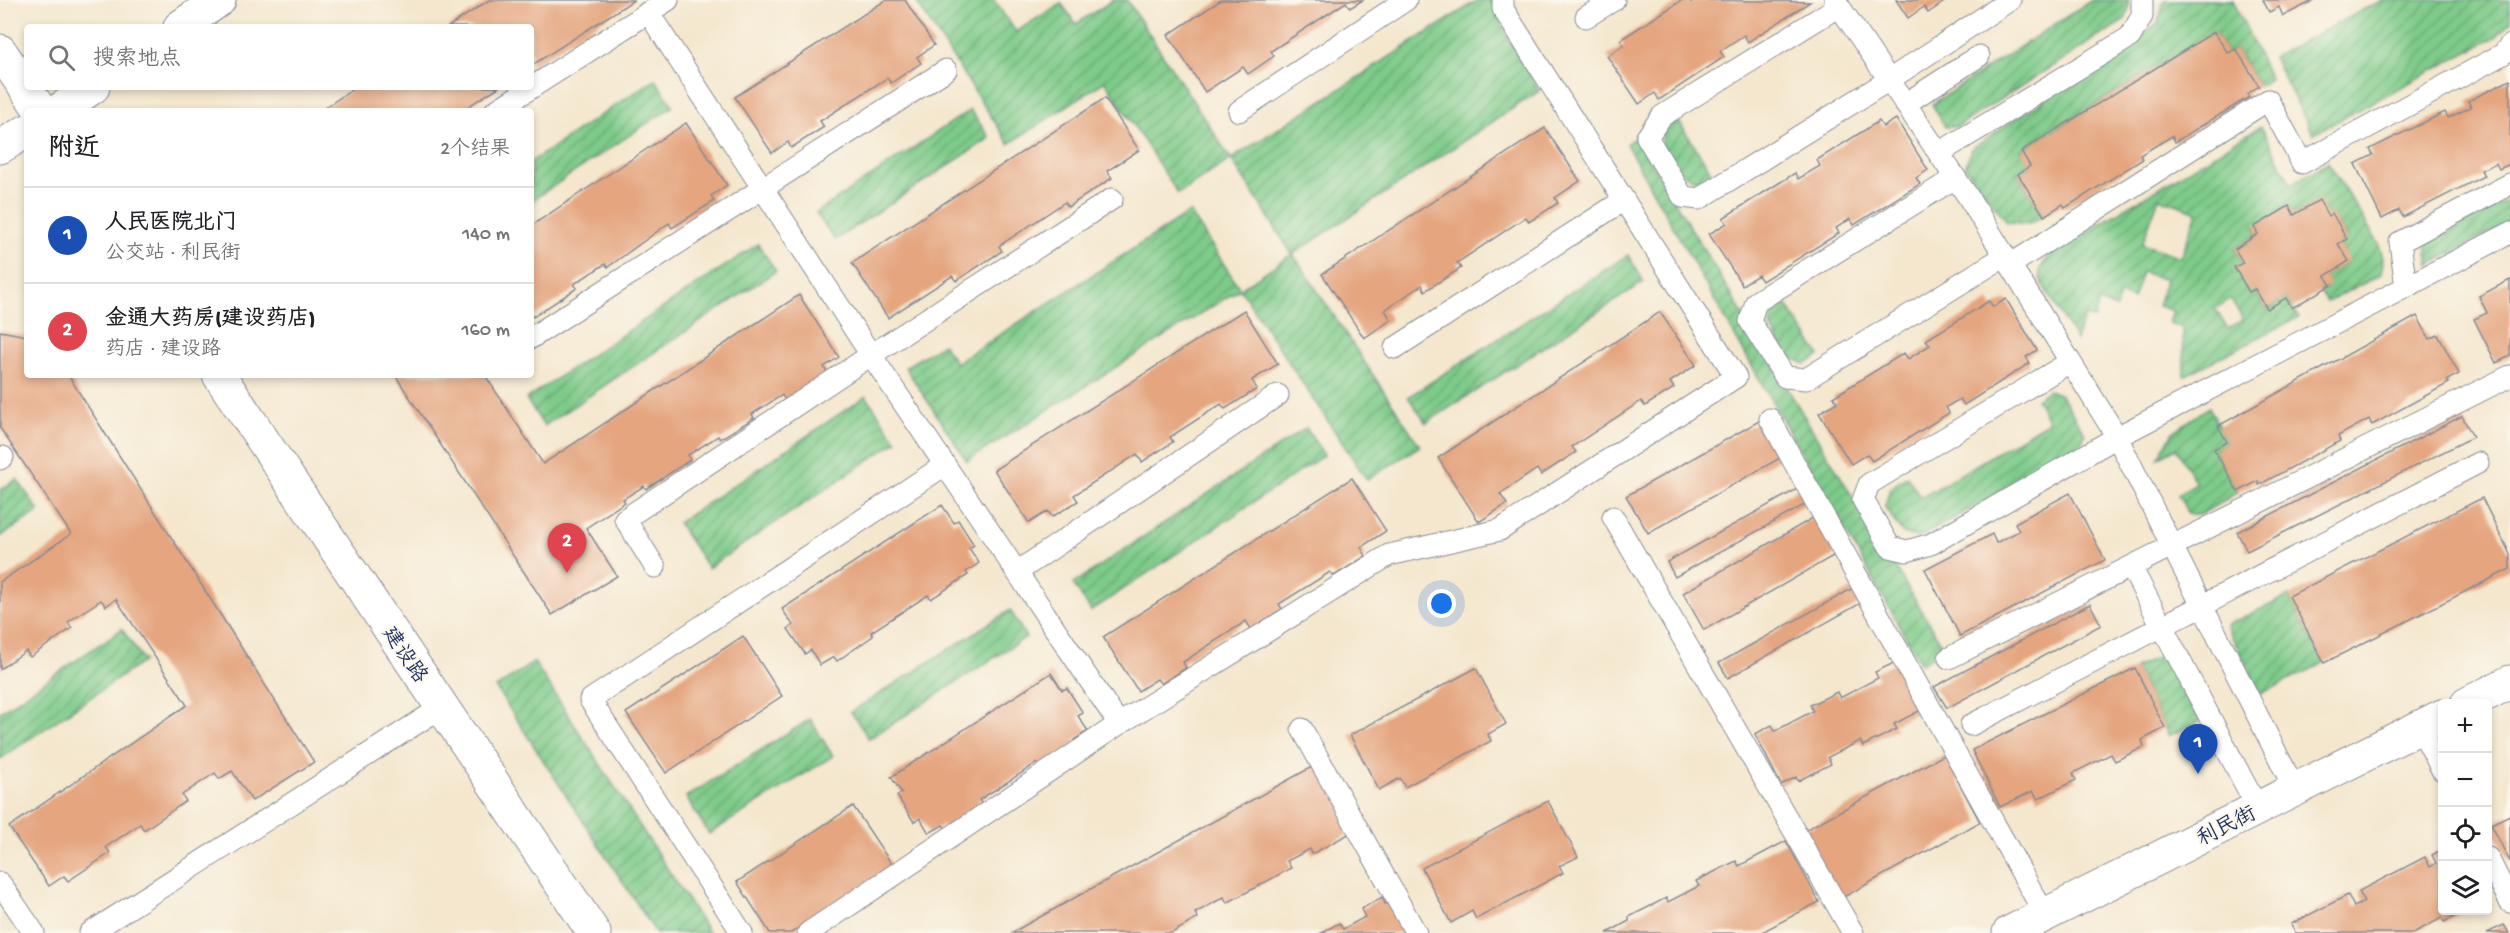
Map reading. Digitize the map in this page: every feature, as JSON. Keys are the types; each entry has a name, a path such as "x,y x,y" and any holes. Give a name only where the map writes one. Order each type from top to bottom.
{"street":[{"path":"184,24 219,0"},
{"path":"0,51 24,86"},
{"path":"27,90 39,108"},
{"path":"62,108 89,90"},
{"path":"0,147 24,133"},
{"name":"建设路","path":"221,378 594,933"},
{"path":"2477,699 2510,682"},
{"name":"利民街","path":"2009,933 2431,721"}],"lane":[{"path":"534,86 668,0"},
{"path":"1239,111 1406,0"},
{"path":"808,933 1119,723 1389,555 1500,530 1736,377 1503,9 1503,0"},
{"path":"1586,17 1614,0"},
{"path":"2010,0 1889,80 1699,199 1683,197 1647,137 1662,116 1837,3 1889,80 1905,104 1939,153 2008,260 2116,437 2295,790"},
{"path":"1939,153 2130,38 2142,16 2142,0"},
{"path":"648,12 871,355 1119,723"},
{"path":"1955,178 1756,302 1750,321 1785,377 1806,379 2008,260 2268,100 2302,163 2503,54 2510,45"},
{"path":"1905,104 1979,56"},
{"path":"534,336 946,70"},
{"path":"500,108 527,90"},
{"path":"2406,287 2400,242 2510,184"},
{"path":"655,567 625,519 871,355 1112,199"},
{"path":"1395,348 1624,200"},
{"path":"2070,362 1869,483 1863,500 1890,547 1907,550 1930,544 2116,437 2510,232"},
{"path":"1949,658 2510,375"},
{"path":"1017,572 1278,394"},
{"path":"1770,419 2045,915"},
{"path":"1971,725 2478,463"},
{"path":"742,933 590,700 945,465"},
{"path":"1613,517 1853,933"},
{"path":"2131,567 2258,809"},
{"path":"90,933 442,707"},
{"path":"2431,721 2438,753"},
{"path":"1302,729 1416,933"},
{"path":"2489,861 2510,902"},
{"path":"0,883 34,933"}],"green space":[{"path":"915,0 994,0 1016,32 1061,3 1076,24 1113,0 1127,0 1231,159 1178,194 1105,81 1009,144"},
{"path":"1478,0 1494,0 1500,22 1539,91 1293,254 1420,446 1367,480 1240,289 1292,254 1231,159"},
{"path":"2092,0 2129,0 2125,20 1957,127 1945,127 1932,104"},
{"path":"2164,0 2233,0 2270,79 2259,86 2236,49 2228,53 2214,32 2021,150 2030,166 2018,174 2044,216 2028,224 2007,222 1965,167 1971,149 2158,23"},
{"path":"2382,0 2510,0 2510,22 2496,37 2313,134 2273,57"},
{"path":"655,79 673,106 534,199 534,160"},
{"path":"970,110 990,138 835,240 816,213"},
{"path":"1678,120 1711,172 1696,181 1677,171 1661,143 1663,130"},
{"path":"2261,126 2291,184 2328,162 2379,244 2383,257 2382,274 2327,302 2320,292 2330,285 2325,276 2348,261 2338,244 2347,238 2332,214 2328,216 2319,201 2294,215 2289,206 2254,227 2258,234 2235,249 2243,263 2235,268 2255,289 2267,309 2286,298 2299,317 2184,376 2183,328 2169,323 2173,311 2158,306 2166,280 2142,272 2133,299 2120,295 2116,308 2099,302 2094,319 2085,316 2076,340 2040,280 2040,269 2050,254","holes":["2159,198 2197,212 2181,257 2142,244","2230,299 2243,319 2228,329 2215,309"]},
{"path":"1636,137 1944,648 1921,664 1626,144"},
{"path":"2510,199 2510,222 2429,265 2426,244"},
{"path":"1190,212 1240,289 967,461 905,367 943,344 956,363"},
{"path":"758,244 776,271 544,426 526,399"},
{"path":"1628,255 1644,282 1426,423 1408,397"},
{"path":"1786,304 1820,356 1805,364 1786,355 1770,326 1772,314"},
{"path":"2049,390 2061,395 2085,434 2079,449 1919,538 1902,533 1885,507 1890,488 1907,476 1921,498 2049,421 2036,399"},
{"path":"866,396 897,441 708,568 678,523"},
{"path":"2209,407 2227,442 2214,449 2238,492 2200,515 2188,514 2178,494 2196,483 2176,448 2158,458 2173,432"},
{"path":"1306,428 1324,455 1091,611 1073,584"},
{"path":"17,479 39,511 0,537 0,490"},
{"path":"2289,596 2324,663 2261,694 2226,625"},
{"path":"1010,610 1026,637 869,739 851,712"},
{"path":"122,629 144,661 0,759 0,712"},
{"path":"2166,653 2201,721 2169,736 2135,668"},
{"path":"534,662 709,933 656,933 496,688"},
{"path":"810,719 833,756 709,834 686,797"}],"building":[{"path":"489,0 634,0 534,64 534,24 453,24"},
{"path":"886,0 905,0 934,45 917,57 921,63 891,83 887,78 820,121 824,127 791,148 788,142 772,153 735,97"},
{"path":"1221,0 1363,0 1350,8 1346,2 1271,51 1274,56 1248,74 1243,67 1205,92 1168,35"},
{"path":"1682,0 1691,2 1695,0 1810,2 1748,42 1744,35 1720,51 1724,57 1659,100 1655,93 1639,104 1607,56 1624,45 1620,40"},
{"path":"1896,0 1947,0 1928,13 1924,7 1908,18"},
{"path":"2263,0 2315,0 2283,16 2279,7 2269,12"},
{"path":"2214,32 2228,53 2236,49 2259,86 2247,94 2249,97 2175,142 2172,136 2140,155 2143,159 2065,208 2063,204 2044,216 2018,174 2030,166 2021,151"},
{"path":"2510,80 2510,164 2499,169 2496,163 2481,170 2484,176 2403,217 2399,210 2382,219 2355,164 2373,155 2370,149 2445,112 2448,118 2471,107 2468,101"},
{"path":"352,90 494,90 466,108 324,108"},
{"path":"1105,98 1139,150 1107,171 1112,178 1068,207 1065,202 999,246 1002,251 956,281 952,276 888,318 852,263"},
{"path":"1896,119 1928,170 1916,178 1920,184 1854,225 1850,219 1836,228 1839,233 1762,281 1758,275 1742,285 1709,234 1727,223 1723,218 1795,173 1798,179 1820,166 1817,160 1879,121 1883,127"},
{"path":"686,123 727,185 711,196 714,201 672,228 669,223 608,267 605,264 574,284 577,288 534,316 534,224"},
{"path":"1545,128 1580,181 1555,198 1558,203 1529,222 1526,217 1457,263 1461,268 1425,291 1422,285 1385,310 1391,320 1364,338 1322,274"},
{"path":"2319,200 2328,216 2332,213 2347,239 2338,244 2349,261 2325,276 2331,285 2292,308 2286,298 2267,309 2255,289 2249,292 2234,267 2243,263 2235,249 2258,234 2254,227 2289,206 2294,215"},
{"path":"2510,280 2510,356 2496,363 2474,319 2487,313 2479,296"},
{"path":"799,295 839,357 824,367 827,373 785,400 782,395 752,414 754,418 720,439 718,436 688,455 690,460 646,489 644,486 623,499 625,502 586,528 617,576 552,615 397,378 487,378 543,464"},
{"path":"2006,299 2037,350 2026,357 2030,363 1964,405 1960,399 1946,407 1949,413 1872,461 1867,454 1851,464 1819,413 1837,402 1833,397 1904,353 1908,359 1930,345 1926,340 1989,301 1993,307"},
{"path":"1244,310 1278,364 1252,380 1257,389 1225,409 1221,404 1170,437 1173,442 1142,462 1137,454 1074,495 1078,501 1052,517 1048,511 1029,523 994,470"},
{"path":"1660,312 1696,365 1670,382 1674,388 1645,406 1641,401 1572,447 1576,452 1541,475 1537,469 1500,494 1507,504 1479,522 1438,458"},
{"path":"2417,316 2430,339 2438,335 2459,374 2447,380 2449,383 2372,425 2369,419 2338,436 2340,441 2259,485 2258,481 2238,492 2214,449 2227,442 2218,426"},
{"path":"0,331 24,335 24,378 70,378 314,762 252,801 232,771 219,779 215,773 182,795 186,801 144,830 140,824 106,847 110,853 68,881 64,876 49,886 9,827 187,705 116,599 106,606 101,600 68,622 72,628 30,657 26,651 0,669 0,582 71,534 0,428"},
{"path":"2462,416 2473,437 2247,551 2237,532"},
{"path":"1759,421 1780,458 1648,533 1626,496"},
{"path":"1352,478 1386,531 1361,547 1366,556 1334,576 1330,572 1279,604 1282,609 1251,629 1246,621 1183,662 1186,668 1161,684 1157,679 1138,691 1103,637"},
{"path":"1799,488 1808,503 1675,577 1667,562"},
{"path":"2070,493 2105,560 1960,636 1925,569 1992,534 1996,543 2019,531 2015,523"},
{"path":"2482,498 2510,554 2510,569 2324,663 2289,596"},
{"path":"942,505 954,523 958,520 974,545 969,548 979,563 966,572 968,575 931,599 928,595 871,632 873,636 837,661 834,657 820,665 811,650 805,654 788,629 793,625 782,609"},
{"path":"1818,515 1840,552 1704,630 1683,593"},
{"path":"1853,588 1861,603 1728,678 1719,663"},
{"path":"2090,604 2101,625 1947,708 1934,687"},
{"path":"743,636 782,696 666,773 626,713"},
{"path":"1900,660 1925,708 1894,724 1897,729 1863,746 1860,741 1828,757 1831,764 1798,781 1796,777 1781,785 1755,734 1772,725 1775,731 1813,711 1810,705 1837,692 1840,698 1878,678 1875,672"},
{"path":"1476,668 1506,724 1488,734 1491,741 1405,787 1400,778 1379,790 1350,735"},
{"path":"2135,668 2165,728 2142,740 2144,747 2115,761 2111,754 2073,773 2076,780 2038,799 2033,791 2000,807 1972,750"},
{"path":"1051,673 1062,690 1067,688 1083,713 1078,716 1088,731 1074,740 1077,743 1040,767 1037,763 979,800 982,804 946,829 943,825 929,833 920,818 914,822 897,796 902,793 891,777"},
{"path":"1944,755 1980,822 1840,899 1803,831"},
{"path":"1319,763 1356,830 1312,854 1310,849 1287,861 1291,868 1227,903 1224,897 1195,913 1198,918 1172,933 1011,933"},
{"path":"1548,801 1578,857 1559,866 1563,873 1476,919 1472,911 1451,923 1422,868"},
{"path":"853,806 893,866 791,933 770,933 737,882"},
{"path":"2510,815 2510,862 2492,826 2492,824"},
{"path":"1786,841 1819,902 1760,933 1607,933 1629,921 1629,917 1666,898 1668,902 1699,886 1696,881 1736,861 1739,866"},
{"path":"2438,851 2438,915 2457,915 2444,922 2442,918 2413,933 2296,933 2291,924 2348,895 2354,907 2364,902 2359,891 2425,857 2430,867 2436,863 2432,855"},
{"path":"1382,897 1385,904 1394,900 1413,933 1321,933 1339,923 1343,929 1365,917 1361,909"},
{"path":"2504,925 2509,933 2487,933"}],"place":[{"name":"金通大药房(建设药店)","path":"567,573"},
{"name":"人民医院北门","path":"2198,774"}]}
